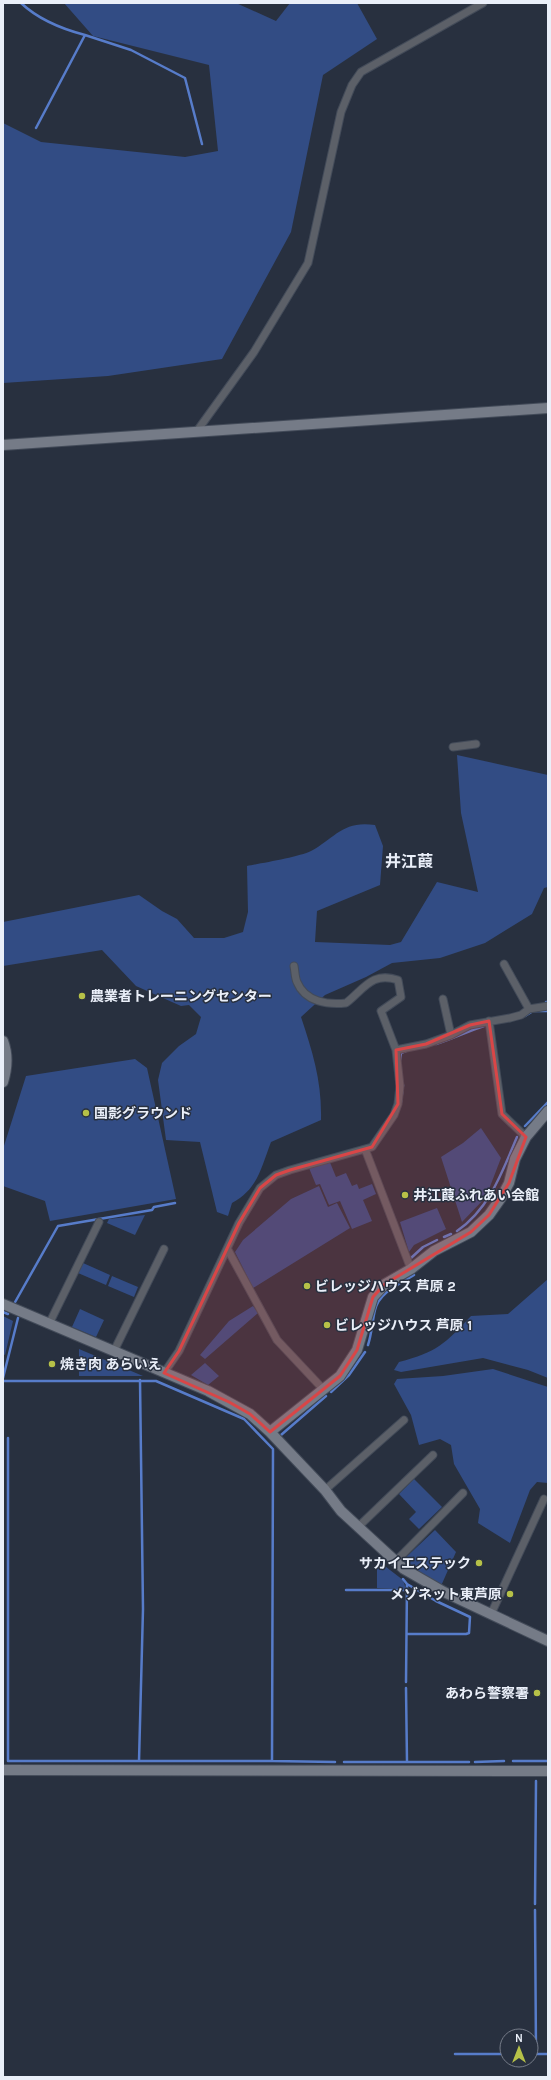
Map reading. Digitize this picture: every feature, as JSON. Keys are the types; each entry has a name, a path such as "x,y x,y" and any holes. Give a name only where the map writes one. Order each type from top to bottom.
{"street":[{"path":"197,431 254,352 308,264 341,112 352,85 361,72 483,3"},
{"path":"3,445 548,408"},
{"path":"453,746 476,744"},
{"path":"504,964 529,1009"},
{"path":"164,1373 179,1351 228,1250 239,1223 260,1188 276,1175 314,1162 372,1147 382,1134 398,1104 400,1086 396,1050 381,1011 401,997 398,980 386,976 377,978 365,986 346,1004 336,1005 322,1003 306,995 297,982 294,966"},
{"path":"443,999 451,1035"},
{"path":"396,1050 426,1044 451,1035 470,1025 521,1015 529,1009 548,1006"},
{"path":"489,1021 502,1114 526,1137"},
{"path":"3,1041 6,1062 3,1082"},
{"path":"270,1432 340,1376 358,1350 373,1297 385,1284 411,1269 434,1250 471,1232 489,1215 509,1183 515,1160 526,1137 548,1111"},
{"path":"365,1149 411,1269"},
{"path":"49,1324 99,1222"},
{"path":"114,1351 164,1249"},
{"path":"228,1250 277,1340 323,1389"},
{"path":"3,1304 164,1373 229,1402 250,1414 270,1432 358,1527 416,1578 548,1641"},
{"path":"325,1490 404,1420"},
{"path":"358,1527 434,1454"},
{"path":"396,1561 463,1493"},
{"path":"491,1614 544,1499"},
{"path":"3,1770 548,1771"}],"highlighted area":[{"path":"489,1021 502,1114 526,1137 509,1183 489,1215 471,1232 385,1284 373,1297 357,1350 340,1376 270,1432 250,1414 229,1402 164,1373 179,1351 239,1223 260,1188 276,1175 372,1147 398,1104 396,1050 426,1044 470,1025"}],"shaded area":[{"path":"64,3 236,3 276,21 290,3 357,3 377,39 323,75 291,232 222,359 108,376 3,383 3,123 41,142 185,157 218,151 209,65 93,36"},
{"path":"457,755 548,775 548,887 544,888 532,914 485,943 440,958 392,963 366,977 325,995 301,1017 316,1068 320,1093 321,1120 271,1142 258,1177 248,1191 232,1203 228,1216 217,1212 200,1142 166,1140 158,1080 162,1063 179,1046 196,1034 201,1017 189,1005 181,1006 136,986 102,950 3,966 3,922 139,895 162,911 177,919 194,938 224,938 243,932 248,912 247,866 280,860 311,851 340,831 355,825 364,824 375,825 383,846 380,885 317,911 315,942 390,945 401,942 437,882 478,892 461,813"},
{"name":"国影グラウンド","path":"135,1059 147,1068 176,1199 50,1221 45,1201 3,1186 3,1149 26,1076"},
{"path":"481,1128 501,1158 486,1197 462,1222 441,1157 463,1143"},
{"path":"329,1160 336,1177 346,1173 352,1186 357,1184 359,1189 372,1184 376,1194 363,1200 372,1221 352,1229 340,1201 329,1205 320,1184 316,1185 309,1168"},
{"path":"319,1186 328,1207 337,1203 350,1228 253,1288 235,1252 243,1240 291,1199"},
{"path":"437,1208 446,1229 414,1245 409,1252 400,1222"},
{"path":"145,1215 135,1235 107,1223 109,1219"},
{"path":"83,1263 110,1275 106,1285 78,1273"},
{"path":"112,1276 138,1287 134,1297 108,1286"},
{"path":"548,1279 548,1378 528,1370 483,1358 401,1372 394,1370 399,1362 423,1355 440,1346 471,1316 508,1314"},
{"path":"253,1306 258,1313 205,1359 200,1355 229,1321"},
{"path":"80,1309 104,1320 96,1337 72,1327"},
{"path":"3,1316 13,1321 5,1355 3,1354"},
{"path":"79,1349 143,1376 79,1376"},
{"path":"205,1363 219,1376 208,1385 191,1375"},
{"path":"493,1369 548,1387 548,1483 537,1482 530,1490 510,1543 478,1523 480,1509 454,1464 451,1445 440,1439 419,1445 411,1415 394,1384 397,1379 443,1376"},
{"path":"414,1479 442,1507 419,1529 409,1519 416,1512 399,1494"},
{"path":"435,1530 456,1552 441,1586 415,1572 402,1561"},
{"path":"377,1560 403,1580 406,1589 377,1588"}],"waterway":[{"path":"21,3 43,19 68,30 85,35 36,128"},
{"path":"85,35 131,50 185,78 202,144"},
{"path":"525,1016 533,1011 547,1011"},
{"path":"436,1044 484,1026"},
{"path":"400,1060 401,1053 406,1051"},
{"path":"401,1102 403,1085"},
{"path":"525,1126 548,1102"},
{"path":"457,1231 478,1212 487,1200 500,1176 517,1137"},
{"path":"14,1304 58,1226 152,1210 154,1207 175,1203"},
{"path":"444,1237 451,1234"},
{"path":"411,1258 423,1247 437,1240"},
{"path":"368,1345 377,1304 385,1293 414,1275"},
{"path":"3,1312 8,1314"},
{"path":"3,1378 18,1318"},
{"path":"331,1392 349,1375 365,1352"},
{"path":"139,1761 143,1609 140,1380"},
{"path":"3,1381 156,1381 244,1419 273,1449 272,1761 8,1761 8,1438"},
{"path":"281,1435 326,1396"},
{"path":"403,1579 407,1584 406,1682"},
{"path":"407,1584 436,1601 470,1617 469,1633 466,1634 407,1634"},
{"path":"346,1590 407,1590"},
{"path":"406,1688 407,1762"},
{"path":"272,1761 335,1762"},
{"path":"475,1762 504,1761"},
{"path":"513,1761 548,1761"},
{"path":"344,1762 469,1762"},
{"path":"535,1904 536,1781"},
{"path":"535,1910 536,2028"},
{"path":"455,2054 499,2054"},
{"path":"539,2054 548,2054"}],"place":[{"name":"農業者トレーニングセンター","path":"82,996"},
{"name":"国影グラウンド","path":"86,1113"},
{"name":"井江葭ふれあい会館","path":"405,1195"},
{"name":"ビレッジハウス 芦原 2","path":"307,1286"},
{"name":"ビレッジハウス 芦原 1","path":"327,1325"},
{"name":"焼き肉 あらいえ","path":"52,1364"},
{"name":"サカイエステック","path":"479,1563"},
{"name":"メゾネット東芦原","path":"510,1594"},
{"name":"あわら警察署","path":"537,1693"}],"district":[{"name":"井江葭","path":"409,861"}]}
